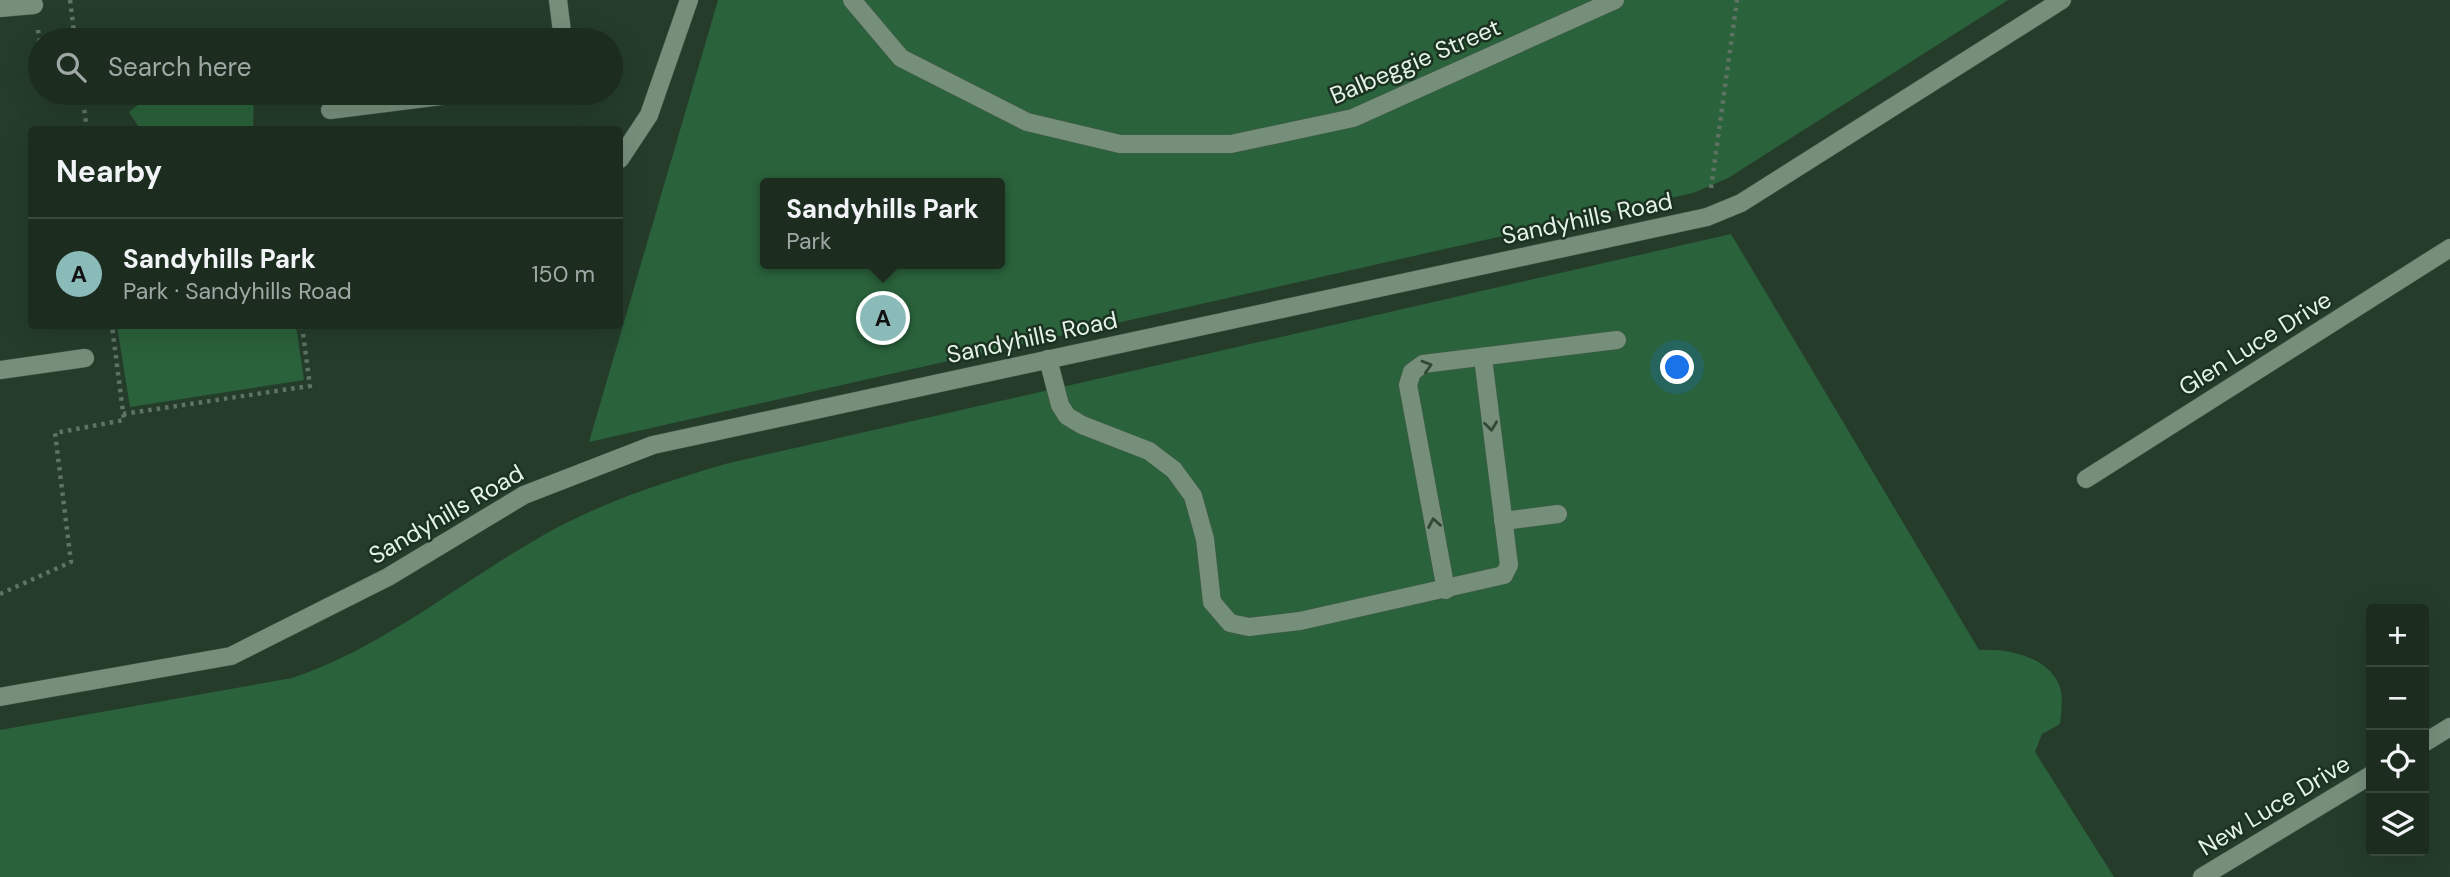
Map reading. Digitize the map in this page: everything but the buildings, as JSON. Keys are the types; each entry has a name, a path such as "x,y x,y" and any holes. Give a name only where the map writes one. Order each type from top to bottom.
{"street":[{"path":"558,0 562,28"},
{"path":"623,154 649,115 689,0"},
{"name":"Balbeggie Street","path":"852,0 901,58 1027,122 1120,144 1231,144 1353,118 1615,0"},
{"name":"Sandyhills Road","path":"0,697 231,656 388,577 524,495 653,445 1707,217 1741,203 2062,0"},
{"path":"0,8 34,5"},
{"path":"330,110 369,105"},
{"name":"Glen Luce Drive","path":"2086,479 2450,248"},
{"path":"1446,590 1408,385 1412,372 1423,364 1616,340"},
{"path":"0,370 85,358"},
{"path":"1048,359 1060,405 1067,416 1082,425 1149,451 1174,470 1193,496 1205,539 1212,602 1230,622 1249,627 1271,626 1446,590 1504,575 1509,565 1483,358"},
{"path":"1503,522 1558,514"},
{"path":"2429,740 2450,727"},
{"name":"New Luce Drive","path":"2202,877 2366,778"}],"path":[{"path":"70,0 74,28"},
{"path":"1707,217 1737,0"},
{"path":"84,105 86,126"},
{"path":"0,594 71,562 55,433 124,420 112,329"},
{"path":"123,414 310,386 302,329"}],"green space":[{"path":"718,0 2008,0 1728,178 1693,193 589,442"},
{"path":"138,105 254,105 253,126 138,126 129,112"},
{"path":"1731,234 1979,650 2003,651 2028,657 2049,670 2056,679 2062,695 2060,724 2042,734 2035,752 2114,877 0,877 0,730 292,678 358,650 542,536 631,495 725,464"},
{"path":"117,329 296,329 304,380 130,407"}],"place":[{"name":"Sandyhills Park","path":"883,318"}]}
